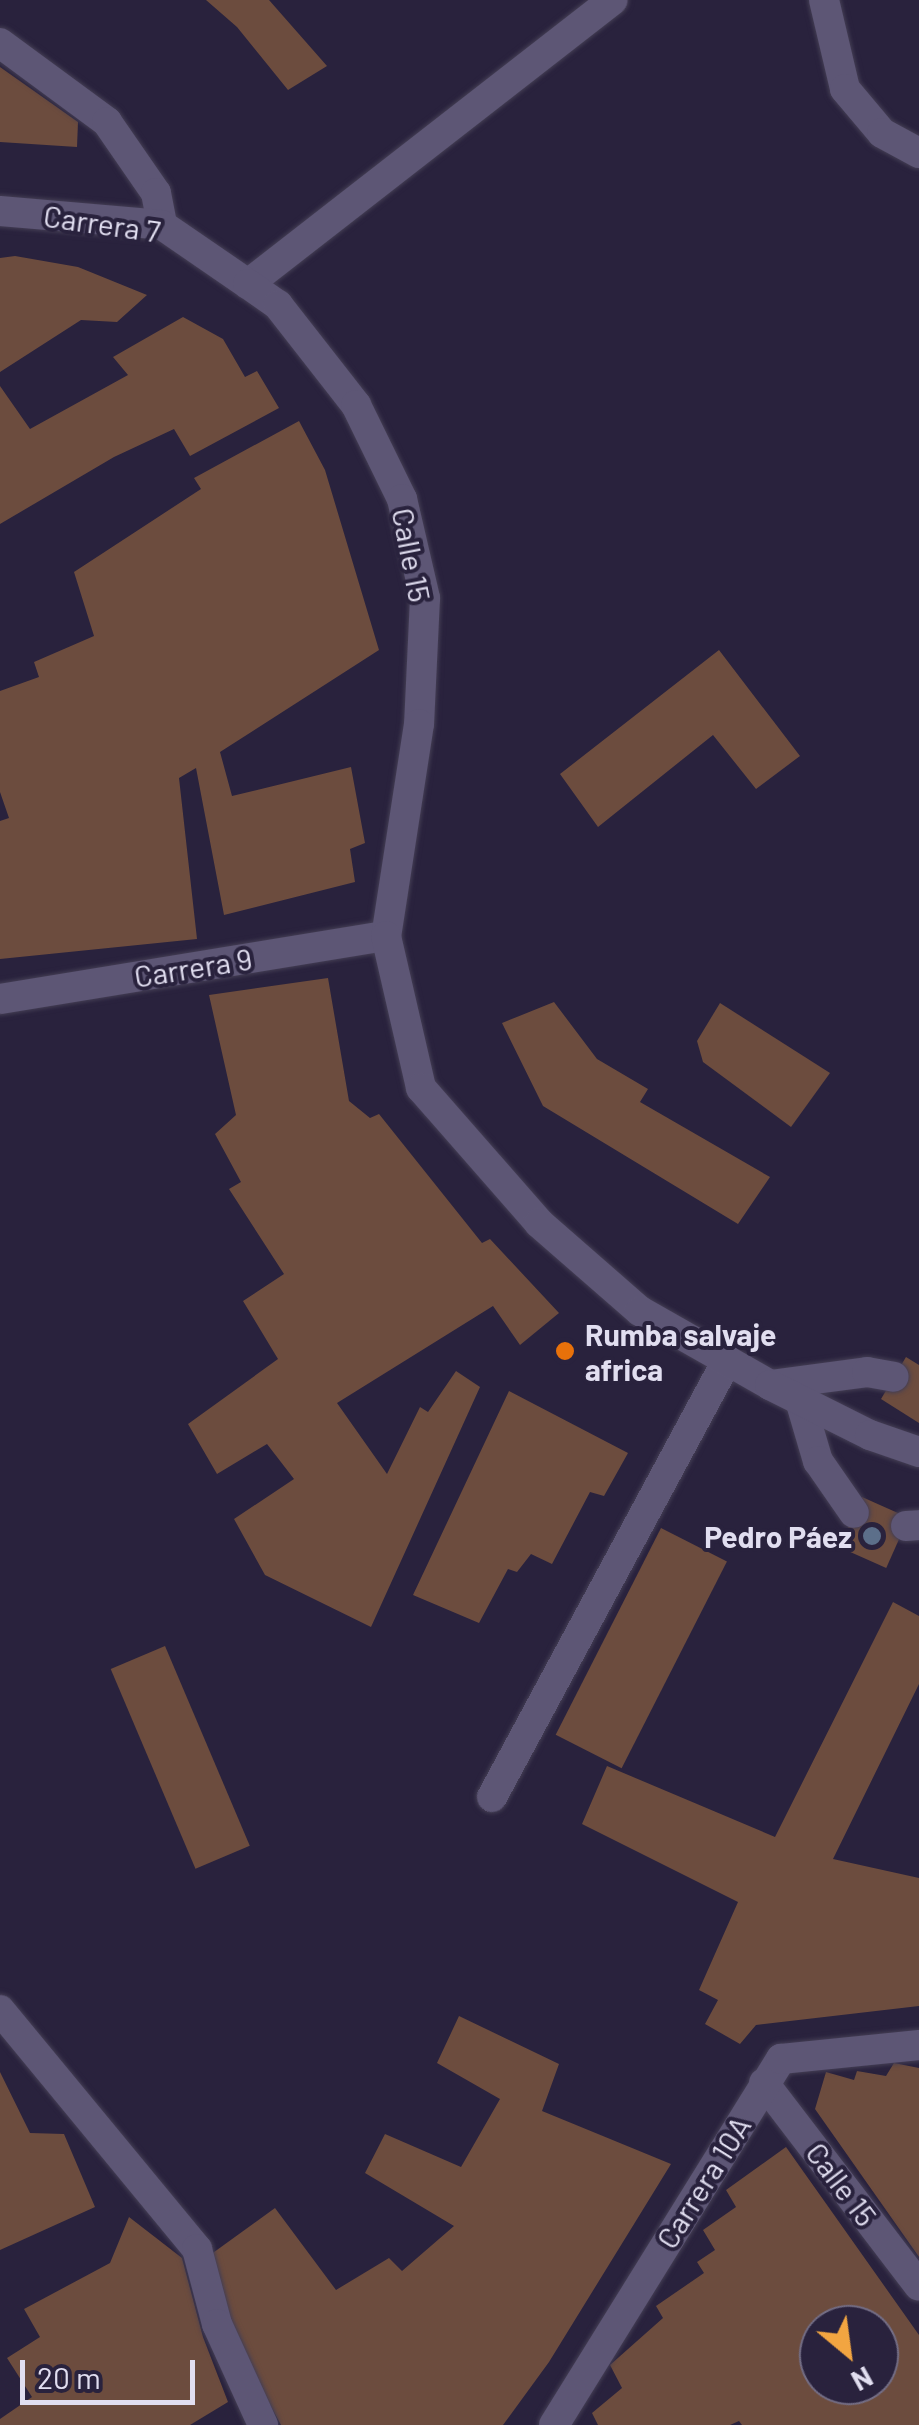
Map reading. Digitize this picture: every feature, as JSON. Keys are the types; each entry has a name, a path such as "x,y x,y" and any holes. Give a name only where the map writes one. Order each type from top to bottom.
{"street":[{"path":"248,284 613,0"},
{"path":"824,0 845,89 882,133 919,153"},
{"path":"0,42 107,122 156,193 162,225"},
{"name":"Carrera 7","path":"0,210 162,225 248,284"},
{"name":"Calle 15","path":"248,284 278,305 356,406 402,499 425,598 420,724 386,936"},
{"path":"386,936 421,1088 539,1224 640,1310 770,1385 870,1434 919,1452"},
{"name":"Carrera 9","path":"0,999 386,936"},
{"path":"492,1797 727,1360"},
{"path":"770,1385 867,1372 894,1378"},
{"path":"800,1400 818,1461 854,1513"},
{"path":"0,2010 196,2248 217,2324 253,2421"},
{"name":"Carrera 10A","path":"554,2425 781,2059 919,2046"},
{"name":"Calle 15","path":"764,2083 919,2286"}],"building":[{"path":"206,0 269,0 327,66 288,90 237,27"},
{"path":"0,67 78,122 77,147 0,142"},
{"path":"15,256 78,267 147,295 117,322 81,320 0,372 0,258"},
{"path":"183,317 223,339 245,377 257,371 279,408 190,456 174,429 114,457 0,524 0,386 30,429 128,375 113,357"},
{"path":"299,421 325,470 379,650 220,752 232,796 351,767 365,843 350,849 355,882 224,915 196,768 179,778 197,939 0,959 0,821 9,818 0,792 0,691 39,677 34,662 94,636 74,572 201,489 194,478"},
{"path":"719,650 800,756 756,789 713,735 598,827 560,774"},
{"path":"328,978 349,1101 370,1118 379,1114 482,1243 490,1239 559,1313 520,1345 493,1306 337,1403 387,1474 420,1407 428,1412 456,1371 480,1387 371,1627 265,1575 234,1519 294,1479 267,1444 217,1474 188,1424 278,1359 243,1301 284,1274 229,1189 241,1182 215,1134 236,1115 209,995"},
{"path":"554,1002 597,1059 648,1089 640,1102 770,1177 738,1224 543,1106 502,1023"},
{"path":"720,1003 830,1073 791,1127 703,1062 697,1041"},
{"path":"906,1357 919,1365 919,1423 881,1399"},
{"path":"509,1391 628,1453 604,1496 590,1492 552,1564 531,1554 517,1572 508,1569 479,1623 413,1595"},
{"name":"Pedro Páez","path":"862,1497 909,1518 886,1568 840,1547"},
{"path":"661,1528 727,1562 622,1768 556,1735"},
{"path":"893,1602 919,1616 919,1684 833,1859 919,1878 919,2006 756,2025 740,2044 705,2024 718,2000 699,1990 738,1902 582,1824 607,1766 775,1837"},
{"path":"165,1646 250,1846 195,1869 111,1669"},
{"path":"459,2016 559,2064 542,2111 671,2164 549,2362 503,2425 281,2425 232,2334 210,2255 275,2208 336,2290 389,2258 402,2271 454,2226 365,2173 385,2134 461,2167 500,2099 437,2063"},
{"path":"894,2063 919,2068 919,2257 815,2109 826,2072 854,2080 857,2071 886,2076"},
{"path":"0,2072 30,2133 64,2134 95,2207 0,2250"},
{"path":"786,2147 898,2305 799,2305 799,2405 899,2405 899,2307 919,2335 919,2425 742,2425 739,2421 730,2425 598,2425 592,2413 622,2388 610,2365 663,2318 656,2306 704,2273 697,2262 715,2250 703,2230 736,2207 726,2190"},
{"path":"129,2217 182,2258 203,2337 228,2402 190,2425 0,2425 0,2419 32,2397 7,2358 40,2337 24,2309 110,2263"}],"place":[{"name":"Rumba salvaje africa","path":"565,1351"},
{"name":"Pedro Páez","path":"872,1536"}]}
